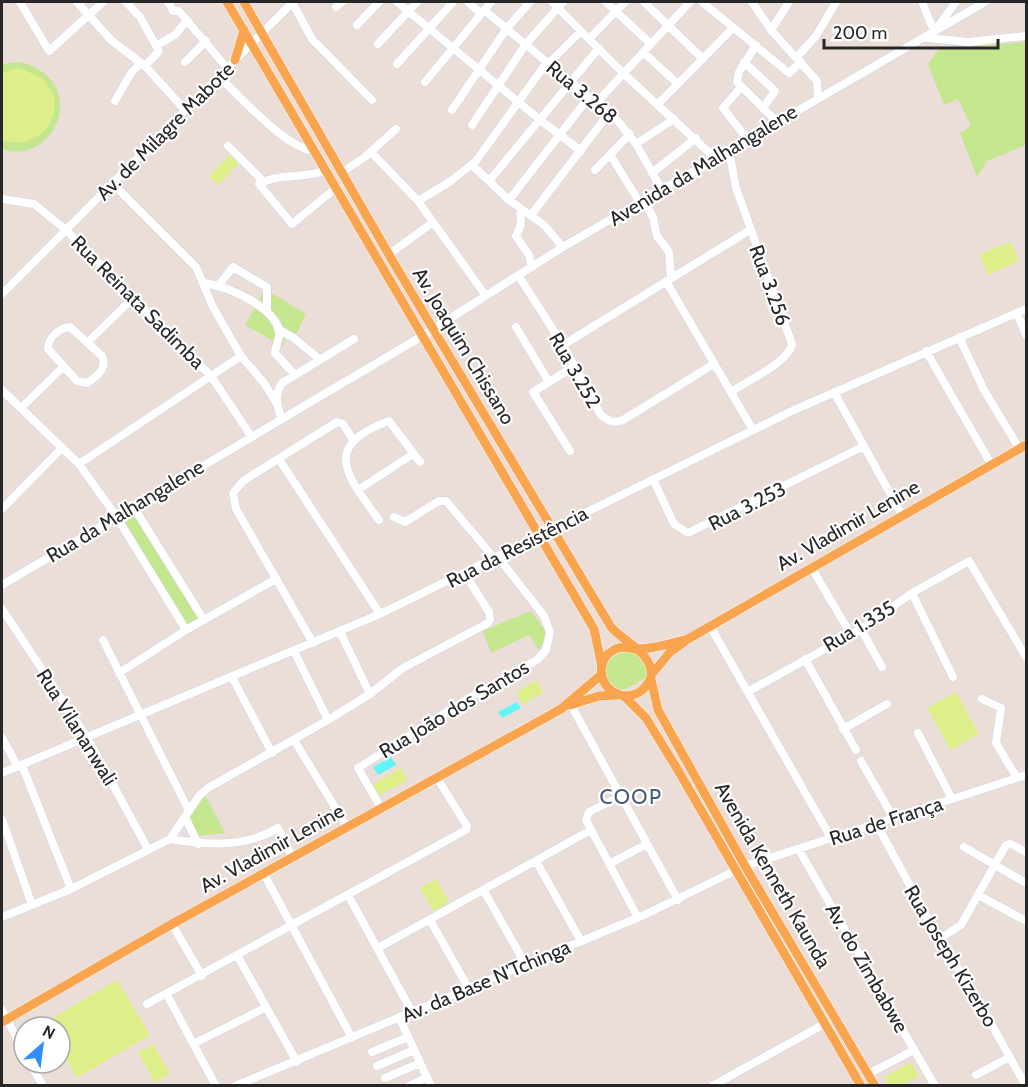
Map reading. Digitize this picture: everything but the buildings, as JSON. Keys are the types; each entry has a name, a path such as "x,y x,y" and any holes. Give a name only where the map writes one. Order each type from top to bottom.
{"main road":[{"name":"Av. Joaquim Chissano","path":"227,2 424,335 596,633 602,670"},
{"path":"244,2 262,31"},
{"path":"235,60 244,30"},
{"name":"Av. Joaquim Chissano","path":"262,31 271,51 388,255 611,627 624,641 638,649"},
{"name":"Av. Vladimir Lenine","path":"651,676 670,652 688,639 1026,445"},
{"name":"Av. Vladimir Lenine","path":"638,649 688,639"},
{"path":"620,647 638,649 649,659 651,676 641,692 621,696 604,682 602,670 608,655 620,647"},
{"name":"Av. Vladimir Lenine","path":"567,705 602,670"},
{"name":"Avenida Kenneth Kaunda","path":"651,676 658,710 745,866 874,1086"},
{"name":"Av. Vladimir Lenine","path":"3,1021 172,924 567,705 599,696 621,696"},
{"name":"Avenida Kenneth Kaunda","path":"621,696 646,718 861,1086"}],"street":[{"path":"21,2 49,51 103,2"},
{"path":"76,2 111,39 143,65 186,111"},
{"path":"115,101 131,73 159,51 140,17 126,2"},
{"path":"168,2 173,10 179,11 206,41 227,68"},
{"path":"292,2 312,39 372,100"},
{"name":"Av. de Milagre Mabote","path":"2,294 292,2"},
{"path":"357,25 379,2"},
{"path":"398,2 581,151"},
{"path":"378,44 417,2"},
{"path":"397,64 453,2"},
{"name":"Rua 3.268","path":"468,2 507,28 609,113 630,134 662,190"},
{"path":"425,82 490,2"},
{"path":"452,110 507,28 530,2"},
{"path":"606,2 651,44"},
{"path":"590,38 625,2"},
{"path":"644,2 703,59"},
{"path":"597,102 690,2"},
{"path":"702,2 789,73 816,36 832,3"},
{"path":"752,2 771,30 817,81 818,97"},
{"path":"771,30 789,2"},
{"path":"922,2 934,32"},
{"path":"934,32 956,2"},
{"name":"Avenida da Malhangalene","path":"424,335 563,247 985,2"},
{"path":"472,125 526,44 558,3 623,73 715,158"},
{"path":"156,46 176,34 187,21"},
{"path":"658,104 733,28"},
{"path":"418,201 472,165 548,63 581,30"},
{"path":"925,38 968,42 1026,36"},
{"path":"185,62 206,41"},
{"path":"756,45 737,77 741,88 777,121"},
{"path":"489,181 599,48"},
{"path":"643,52 678,84"},
{"path":"744,62 775,91 763,108"},
{"path":"219,77 288,140 302,148 316,151"},
{"path":"741,88 723,108 748,140"},
{"path":"509,200 589,97"},
{"path":"531,215 609,113"},
{"path":"636,144 674,118"},
{"path":"341,173 371,152 396,129"},
{"path":"595,170 630,134"},
{"path":"652,173 696,138"},
{"path":"228,146 264,182"},
{"name":"Rua 3.256","path":"729,151 730,171 792,344 791,349 780,361 732,391"},
{"path":"371,152 418,201 486,296"},
{"path":"611,156 653,217 657,236 669,252 669,280 753,430"},
{"path":"472,165 509,200 544,225 563,247"},
{"path":"327,170 313,175 264,182 259,185 292,224 337,187"},
{"path":"113,184 196,267 205,283 213,307 241,356 264,382 282,417"},
{"name":"Rua Reinata Sadimba","path":"2,199 34,204 66,230 211,376 249,437"},
{"path":"520,208 521,225 516,236 529,255 532,267"},
{"path":"388,255 432,223"},
{"path":"562,345 750,230"},
{"path":"218,285 233,267 267,287 267,312"},
{"name":"Rua 3.252","path":"518,275 562,345 601,415 617,422 714,364"},
{"path":"205,283 218,285 267,312 279,329 319,359"},
{"path":"88,342 133,298"},
{"name":"Rua da Resistência","path":"2,773 88,739 380,614 753,430 926,351 1026,309"},
{"path":"1017,313 1026,335"},
{"path":"70,327 88,342 105,361 104,368 90,382 80,383 49,352 50,340 60,330 70,327"},
{"path":"516,327 549,382"},
{"path":"279,329 279,340 275,353 294,374"},
{"name":"Rua da Malhangalene","path":"2,585 282,417 424,335"},
{"path":"959,337 984,390 1016,443"},
{"path":"277,404 277,390 294,374 354,339"},
{"path":"926,351 991,464"},
{"path":"79,464 241,356"},
{"path":"21,408 63,367"},
{"path":"570,451 533,392 573,367"},
{"path":"2,390 79,464 116,516 186,630"},
{"path":"834,392 902,515"},
{"path":"313,643 236,509 233,493 243,481 337,422 343,423 354,441"},
{"path":"379,520 345,466 346,452 354,441 389,422 393,424 412,454 420,462"},
{"name":"Rua 3.253","path":"653,479 674,524 688,533 864,446"},
{"path":"2,509 62,448"},
{"path":"358,490 412,454"},
{"path":"279,459 380,614"},
{"name":"Rua João dos Santos","path":"381,808 358,768 467,699 537,660 546,650 550,632 544,616 446,501 439,501 405,522 394,517"},
{"path":"133,506 204,620"},
{"name":"Rua 1.335","path":"749,691 850,633 861,629 912,593 969,561 1026,657"},
{"path":"811,567 850,633"},
{"path":"2,917 71,889 170,839 208,788 328,720 370,694 403,668 488,623 491,616 465,574"},
{"path":"119,673 186,630 276,579"},
{"path":"912,593 953,677"},
{"name":"Rua Vilananwali","path":"2,609 88,739 148,849"},
{"path":"706,628 749,691 831,838"},
{"path":"861,629 882,667"},
{"path":"340,632 370,694"},
{"path":"103,640 189,811"},
{"path":"294,651 328,720"},
{"path":"805,659 856,750"},
{"path":"232,677 272,753"},
{"path":"982,699 1001,708 996,743 1017,778"},
{"path":"843,729 887,704"},
{"path":"567,705 621,795 678,900"},
{"path":"918,734 952,799"},
{"path":"2,738 20,766 71,889"},
{"path":"294,740 347,827"},
{"path":"861,761 894,819"},
{"name":"Rua de França","path":"736,872 745,866 1026,775"},
{"path":"147,1004 238,957 466,830 467,826 437,778"},
{"path":"621,795 588,812 586,820 638,918"},
{"path":"2,819 33,905"},
{"path":"186,819 198,844"},
{"name":"Rua Joseph Kizerbo","path":"877,825 939,939 975,995 1026,1086"},
{"path":"170,839 198,844 261,838 278,828 293,858"},
{"path":"378,948 591,830"},
{"path":"609,864 647,844"},
{"path":"939,939 961,925 1006,845 1011,844 1026,852"},
{"path":"964,847 1026,883"},
{"name":"Av. do Zimbabwe","path":"799,850 935,1086"},
{"path":"536,861 581,941"},
{"name":"Av. da Base N'Tchinga","path":"235,1086 638,918 736,872"},
{"path":"264,874 352,1038"},
{"path":"483,891 526,965"},
{"path":"348,895 412,1012"},
{"path":"978,895 1026,921"},
{"path":"430,920 469,989"},
{"path":"172,924 202,976"},
{"path":"238,957 297,1062"},
{"path":"167,995 195,1043 216,1086"},
{"path":"195,1043 266,1008"},
{"path":"2,1010 3,1021 12,1034"},
{"path":"399,1017 431,1086"},
{"path":"712,1086 826,1023"},
{"path":"372,1052 408,1037"},
{"path":"377,1066 414,1050"},
{"path":"868,1074 914,1050"},
{"path":"976,1075 1010,1057"},
{"path":"384,1078 420,1064"},
{"path":"409,1086 427,1077"}],"green space":[{"path":"1026,42 1026,145 987,161 977,177 960,133 971,126 958,99 944,105 928,64 939,49"},
{"path":"20,62 42,72 55,86 60,103 58,120 50,135 37,146 21,151 2,149 2,64"},
{"path":"19,68 44,79 55,98 54,109 47,128 32,139 13,142 2,140 2,73"},
{"path":"230,155 238,164 218,185 209,176"},
{"path":"1011,242 1019,261 988,275 979,254"},
{"path":"265,289 306,314 295,337 288,334 282,346 245,325"},
{"path":"133,506 204,620 186,630 116,516"},
{"path":"531,611 546,632 542,646 538,649 529,635 491,653 483,631"},
{"path":"626,649 646,653 647,677 620,692 610,690 604,663"},
{"path":"536,680 543,692 523,704 516,693"},
{"path":"956,692 979,734 950,750 927,708"},
{"path":"401,768 408,780 378,796 372,785"},
{"path":"205,795 225,833 195,836 189,817"},
{"path":"436,879 449,902 433,911 420,888"},
{"path":"117,980 150,1035 77,1078 72,1070 72,1015 58,1015"},
{"path":"153,1044 170,1074 155,1083 138,1053"},
{"path":"911,1062 919,1076 902,1085 888,1085 884,1077"}],"water":[{"path":"517,702 521,708 502,718 498,712"},
{"path":"391,757 396,765 378,775 373,767"}],"district":[{"name":"COOP","path":"631,796"}]}
